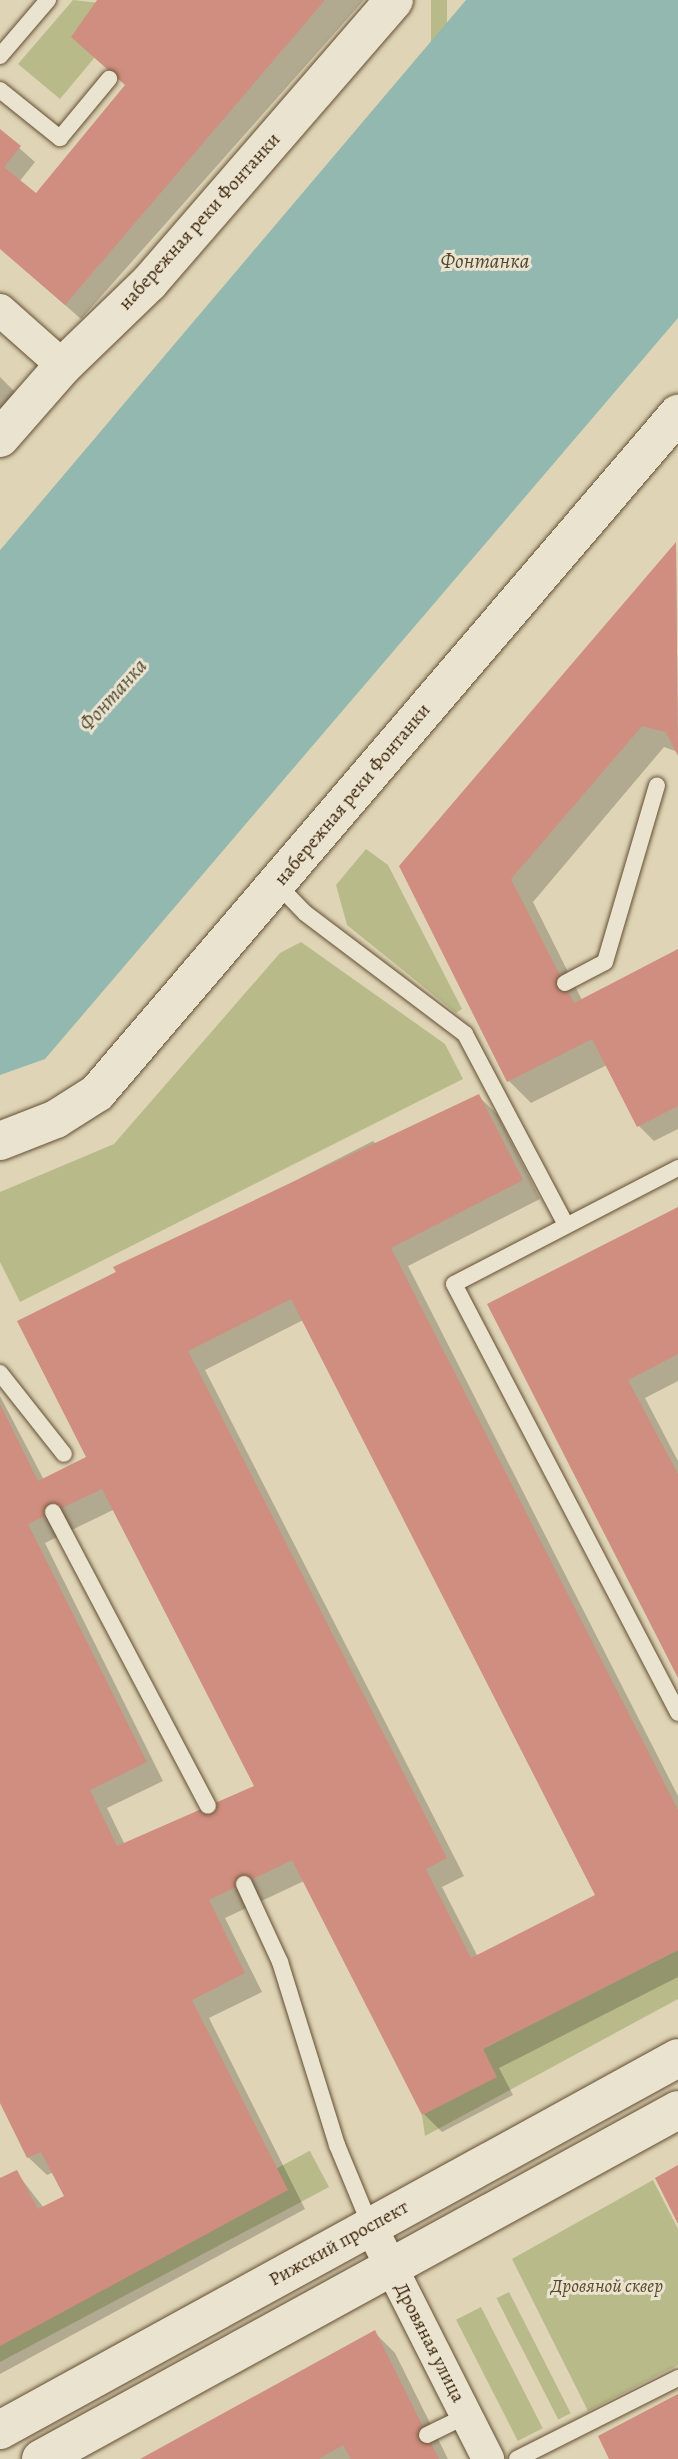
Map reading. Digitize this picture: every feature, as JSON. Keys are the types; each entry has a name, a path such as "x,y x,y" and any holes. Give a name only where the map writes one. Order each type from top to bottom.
{"street":[{"name":"набережная реки Фонтанки","path":"0,438 63,366 158,274 394,0"},
{"path":"0,310 63,366"},
{"name":"набережная реки Фонтанки","path":"0,1141 56,1119 97,1093 678,414"},
{"name":"Рижский проспект","path":"0,2430 678,2058"},
{"path":"41,2459 678,2110"},
{"name":"Дровяная улица","path":"371,2227 488,2459"}],"lane":[{"path":"0,56 48,0"},
{"path":"0,90 60,138 109,79"},
{"path":"565,983 605,962 657,785"},
{"path":"277,884 305,913 472,1030 566,1225"},
{"path":"678,1168 454,1284 678,1713"},
{"path":"0,1373 64,1454"},
{"path":"53,1512 208,1806"},
{"path":"244,1884 280,1962 337,2144 371,2227"},
{"path":"517,2459 678,2378"},
{"path":"427,2435 466,2416"}],"green space":[{"path":"73,0 100,3 95,57 60,99 18,64"},
{"path":"431,0 447,0 447,495 431,495"},
{"path":"366,849 388,865 462,1009 456,1013 347,925 336,885"},
{"path":"301,942 445,1044 463,1079 20,1302 0,1262 0,1192 114,1144 280,953"},
{"path":"678,1950 678,1999 425,2136 422,2115 496,2077 483,2049"},
{"path":"310,2151 329,2187 0,2362 0,2315"},
{"name":"Дровяной сквер","path":"653,2180 678,2229 678,2365 588,2411 512,2259"},
{"path":"509,2292 571,2413 558,2420 497,2298"},
{"path":"481,2307 543,2428 518,2441 456,2320"}],"water":[{"name":"Фонтанка","path":"466,0 678,0 678,318 45,1059 0,1075 0,550"}],"pier":[{"path":"109,417 111,419 0,550 0,545"}],"building":[{"path":"97,0 325,0 65,305 0,249 0,129 21,146 4,167 36,193 125,85 71,37"},
{"path":"676,542 678,756 666,732 642,726 511,879 574,1003 678,949 678,1106 637,1127 592,1039 507,1082 399,866"},
{"path":"479,1094 523,1180 391,1248 678,1810 678,1950 483,2049 497,2077 422,2115 292,1860 209,1900 245,1973 192,2000 288,2190 0,2346 0,2178 17,2170 38,2209 64,2196 41,2152 27,2158 0,2103 0,1404 38,1481 86,1457 17,1321 116,1272 113,1267","holes":["291,1299 595,1895 471,1958 426,1869 447,1858 188,1351","102,1489 254,1786 117,1846 90,1790 147,1762 28,1524"]},
{"path":"678,1207 678,1354 628,1380 678,1474 678,1678 487,1304"},
{"path":"678,2165 678,2224 655,2178"},
{"path":"375,2330 439,2459 351,2459 343,2445 319,2459 140,2459"},
{"path":"678,2394 678,2459 609,2459 598,2436"}]}
